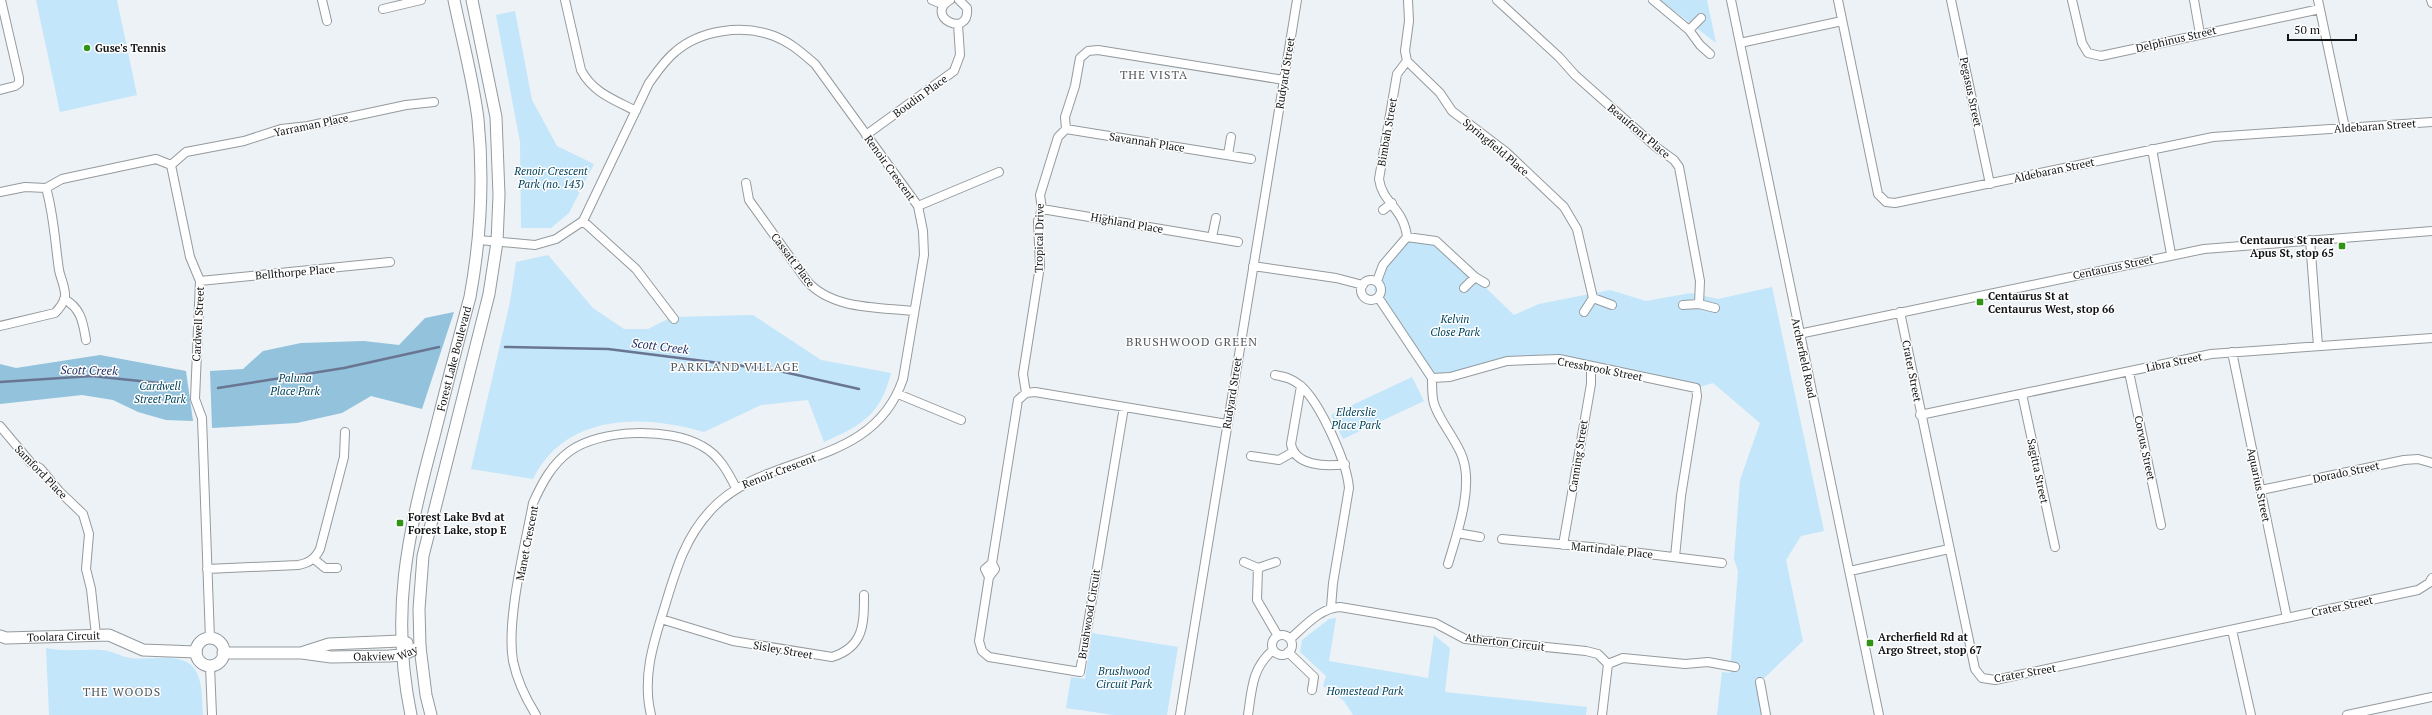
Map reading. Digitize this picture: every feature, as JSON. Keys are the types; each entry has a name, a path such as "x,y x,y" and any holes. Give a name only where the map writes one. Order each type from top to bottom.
{"main road":[{"name":"Forest Lake Boulevard","path":"411,715 401,641 404,568 410,528 470,297 479,240 482,198 478,118 454,0"},
{"name":"Forest Lake Boulevard","path":"431,715 426,695 420,647 419,609 426,539 489,294 497,242 499,188 496,117 472,0"},
{"name":"Toolara Circuit","path":"0,636 6,638 96,635 114,637 143,650 196,652"},
{"path":"210,639 221,645 223,653 221,661 210,666 202,663 196,652 199,644 210,639"},
{"name":"Oakview Way","path":"302,653 329,644 401,641 420,647"},
{"name":"Oakview Way","path":"223,653 302,653 330,657 402,655 420,647"}],"street":[{"path":"322,0 327,21"},
{"path":"383,9 405,2 421,0"},
{"path":"565,0 581,70 587,81 597,91 636,111"},
{"path":"932,0 947,2 942,13 946,21 958,24 965,20 967,12 962,1"},
{"name":"Rudyard Street","path":"1180,715 1297,0"},
{"path":"1407,61 1405,51 1409,21 1408,0"},
{"name":"Beaufront Place","path":"1498,0 1559,57 1575,75 1656,147 1674,160 1679,167 1700,281 1699,304"},
{"path":"1653,0 1690,30 1700,45 1710,54"},
{"name":"Archerfield Road","path":"1731,0 1879,715"},
{"name":"Aldebaran Street","path":"1838,0 1878,194 1886,202 1895,204 2152,149 2213,138 2432,122"},
{"name":"Pegasus Street","path":"1951,0 1990,184"},
{"name":"Delphinus Street","path":"2072,0 2082,43 2088,54 2101,56 2320,9"},
{"path":"2194,0 2200,34"},
{"path":"2318,0 2345,128"},
{"path":"0,90 15,86 19,83 1,2"},
{"path":"1690,30 1700,18"},
{"path":"1740,43 1842,21"},
{"name":"Boudin Place","path":"866,135 954,71 960,55 958,24"},
{"name":"Renoir Crescent","path":"479,240 524,245 546,243 569,233 583,221 649,83 661,67 675,52 692,40 712,33 732,30 758,32 774,36 799,49 815,64 918,206 923,231 924,255 903,379 898,394 869,429 851,441 736,488 710,510 695,529 678,563 648,666 647,689 651,715"},
{"name":"Tropical Drive","path":"1026,393 1023,374 1040,266 1038,221 1042,209 1040,195 1058,137 1066,129 1065,117 1075,86 1080,58 1088,51 1098,50 1284,80"},
{"name":"Bimbah Street","path":"1407,61 1397,74 1379,179 1383,194 1399,211 1406,228 1407,237"},
{"name":"Springfield Place","path":"1407,61 1440,93 1452,111 1506,152 1564,207 1577,229 1593,298"},
{"name":"Yarraman Place","path":"171,165 186,152 244,141 281,129 308,126 406,105 434,102"},
{"name":"Savannah Place","path":"1066,129 1251,159"},
{"path":"1228,155 1231,137"},
{"path":"2152,149 2171,254"},
{"path":"0,192 25,187 46,188 62,180 156,159 171,165"},
{"name":"Cardwell Street","path":"171,165 190,257 200,281 195,399 202,418 210,639"},
{"path":"918,206 999,172"},
{"name":"Cassatt Place","path":"746,183 749,200 807,281 818,292 840,302 914,311"},
{"path":"0,326 54,313 59,310 64,299 65,289 59,271 57,246 46,188"},
{"path":"1383,210 1392,203"},
{"name":"Highland Place","path":"1042,209 1238,242"},
{"path":"1212,237 1216,218"},
{"path":"583,221 636,269 674,319"},
{"name":"Centaurus Street","path":"1799,334 2171,254 2236,245 2432,231"},
{"path":"1378,298 1381,290 1377,282 1383,265 1407,237 1436,240 1474,277 1485,283"},
{"path":"2310,240 2318,346"},
{"name":"Bellthorpe Place","path":"200,281 390,262"},
{"path":"1253,266 1336,278 1363,285"},
{"path":"1464,288 1474,277"},
{"path":"1377,282 1369,280 1363,285 1362,291 1364,297 1371,300 1378,298"},
{"path":"1378,298 1432,378 1433,401 1463,458 1466,472 1466,490 1448,564"},
{"path":"1584,312 1593,298 1612,305"},
{"path":"64,299 75,305 82,316 86,340"},
{"path":"1683,306 1699,304 1715,308"},
{"name":"Crater Street","path":"1900,312 1920,415 1975,668 1982,678 1995,680 2418,590 2429,583 2432,578"},
{"name":"Libra Street","path":"1920,415 2211,354 2432,338"},
{"name":"Aquarius Street","path":"2232,352 2287,618"},
{"name":"Cressbrook Street","path":"1432,378 1450,377 1507,361 1559,359 1591,368 1696,388 1697,396 1681,496 1675,557"},
{"name":"Canning Street","path":"1563,545 1591,384 1591,368"},
{"name":"Corvus Street","path":"2129,372 2162,525"},
{"path":"1275,375 1289,377 1301,386 1308,394 1328,428 1345,464 1349,488 1333,583 1332,607 1320,614 1290,639"},
{"path":"1301,386 1291,444 1293,452 1300,460 1332,466 1345,464"},
{"path":"1026,393 1035,392 1227,424"},
{"name":"Brushwood Circuit","path":"1026,393 1018,400 992,563 985,569 989,577 979,642 982,650 989,657 1080,672 1124,407"},
{"path":"898,394 962,420"},
{"name":"Sagitta Street","path":"2022,394 2055,548"},
{"name":"Samford Place","path":"0,426 31,463 40,468 58,491 83,514 89,534 86,569 91,590 96,635"},
{"path":"207,569 298,565 306,564 314,559 320,550 344,457 345,432"},
{"name":"Manet Crescent","path":"536,715 519,681 513,662 512,621 533,503 541,485 553,466 570,451 590,440 622,433 667,436 684,439 702,446 716,456 736,488"},
{"path":"1251,456 1279,460 1293,452"},
{"name":"Dorado Street","path":"2260,490 2404,460 2418,459 2432,463"},
{"path":"1457,532 1480,537"},
{"name":"Martindale Place","path":"1502,539 1722,563"},
{"path":"1850,571 1949,549"},
{"path":"314,559 325,568 337,568"},
{"path":"1244,562 1258,568 1276,562"},
{"path":"1258,568 1257,600 1278,636"},
{"name":"Sisley Street","path":"661,619 733,641 832,657 846,651 856,642 864,617 864,595"},
{"name":"Atherton Circuit","path":"1332,607 1435,623 1465,639 1586,651 1598,654 1608,664"},
{"path":"2232,630 2251,715"},
{"path":"1278,636 1285,636 1290,639 1292,646 1288,652 1280,654 1274,650 1273,642 1278,636"},
{"path":"1248,715 1256,669 1261,661 1274,650"},
{"path":"1288,652 1314,677 1312,690"},
{"path":"1602,715 1608,664 1623,658 1685,664 1708,662 1735,668"},
{"path":"210,666 212,715"},
{"path":"1760,682 1766,715"},
{"path":"2347,715 2432,697"}],"green space":[{"name":"Guse's Tennis","path":"36,0 117,0 137,95 60,112"},
{"path":"1660,0 1707,0 1716,43"},
{"name":"Renoir Crescent Park (no. 143)","path":"515,11 532,100 557,146 594,164 569,213 551,228 521,228 520,142 496,15"},
{"name":"Kelvin Close Park","path":"1407,237 1431,238 1485,283 1487,289 1514,315 1539,304 1610,290 1646,301 1691,293 1718,299 1772,287 1824,531 1801,536 1786,560 1803,641 1760,682 1766,715 1717,715 1722,672 1730,673 1738,571 1734,559 1740,480 1760,423 1713,383 1696,388 1574,363 1507,361 1432,378 1374,290 1377,281"},
{"path":"548,255 593,308 624,329 648,329 672,317 753,315 821,360 891,373 887,387 882,399 868,417 849,430 824,442 808,400 761,405 704,432 656,422 608,424 585,430 565,441 547,457 533,479 471,469 510,302 516,262"},
{"name":"Paluna Place Park","path":"454,312 422,409 371,396 342,413 297,423 212,428 210,371 243,369 263,351 301,343 364,341 399,345 425,318"},
{"name":"Cardwell Street Park","path":"100,355 186,371 193,421 166,420 138,412 113,400 82,395 0,404 0,364 16,368"},
{"name":"Elderslie Place Park","path":"1412,377 1424,401 1343,439 1331,415"},
{"name":"Homestead Park","path":"1336,618 1329,661 1428,678 1434,635 1450,648 1445,692 1587,707 1586,715 1353,715 1344,701 1323,686 1326,676 1300,652 1302,640 1329,619"},
{"name":"Brushwood Circuit Park","path":"1092,633 1178,647 1167,715 1114,715 1066,708 1071,677 1085,679"},
{"path":"46,648 66,650 104,650 130,658 173,658 181,660 194,668 199,678 202,691 203,715 49,715"}],"waterway":[{"name":"Scott Creek","path":"218,388 344,368 439,347"},
{"name":"Scott Creek","path":"505,347 608,349 775,370 859,389"},
{"name":"Scott Creek","path":"0,382 92,376 178,385"}],"place":[{"name":"Guse's Tennis","path":"87,48"},
{"name":"Centaurus St near Apus St, stop 65","path":"2342,246"},
{"name":"Centaurus St at Centaurus West, stop 66","path":"1980,302"},
{"name":"Forest Lake Bvd at Forest Lake, stop E","path":"400,523"},
{"name":"Archerfield Rd at Argo Street, stop 67","path":"1870,643"}],"district":[{"name":"THE VISTA","path":"1154,74"},
{"name":"BRUSHWOOD GREEN","path":"1192,341"},
{"name":"PARKLAND VILLAGE","path":"735,366"},
{"name":"THE WOODS","path":"122,691"}]}
